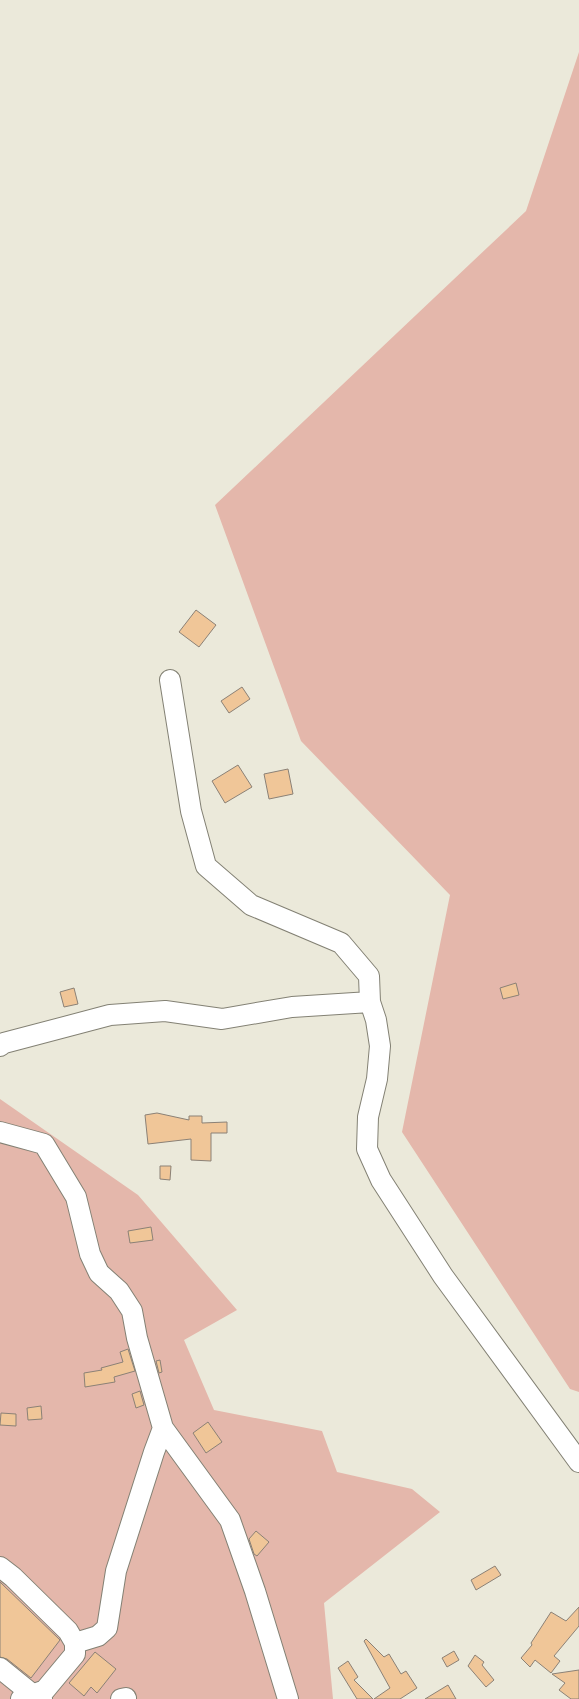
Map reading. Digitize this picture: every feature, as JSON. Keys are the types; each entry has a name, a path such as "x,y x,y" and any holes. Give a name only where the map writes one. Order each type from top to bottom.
{"street":[{"path":"170,680 191,811 206,866 251,904 341,943 370,976 370,1002 376,1020 380,1046 377,1079 368,1117 367,1149 381,1180 443,1276 579,1462"},
{"path":"0,1046 4,1043 110,1015 165,1012 222,1019 292,1007 370,1002"},
{"path":"0,1132 44,1144 76,1197 90,1254 99,1273 119,1291 132,1311 137,1338 164,1428 230,1520 255,1591 288,1699"},
{"path":"75,1643 98,1636 107,1628 116,1571 154,1452 164,1428"},
{"path":"0,1567 68,1631 75,1643 74,1654 45,1690 32,1697 0,1668"},
{"path":"121,1699 126,1699"}],"shaded area":[{"path":"579,52 579,1392 570,1389 402,1132 450,895 301,741 215,505 526,211"},
{"path":"0,1099 138,1195 237,1310 184,1340 214,1410 322,1431 337,1472 412,1489 440,1512 324,1603 333,1699 0,1699"}],"building":[{"path":"196,610 216,625 199,647 179,632"},
{"path":"242,687 250,699 229,713 221,701"},
{"path":"238,765 252,787 225,803 212,781"},
{"path":"288,769 293,794 269,799 264,774"},
{"path":"516,983 519,995 503,999 500,988"},
{"path":"74,988 78,1004 64,1007 60,992"},
{"path":"157,1113 189,1120 189,1116 202,1116 202,1123 227,1122 227,1133 211,1133 211,1161 191,1160 191,1139 148,1144 145,1115"},
{"path":"160,1166 171,1166 170,1180 160,1179"},
{"path":"151,1227 153,1240 130,1243 128,1231"},
{"path":"128,1349 135,1371 114,1377 115,1382 85,1387 84,1373 102,1370 101,1368 123,1362 120,1352"},
{"path":"160,1360 162,1372 159,1373 156,1361"},
{"path":"140,1391 144,1405 136,1408 132,1394"},
{"path":"41,1406 42,1419 28,1420 27,1408"},
{"path":"1,1413 16,1414 16,1426 0,1425"},
{"path":"208,1422 222,1442 206,1453 193,1433"},
{"path":"256,1531 269,1542 257,1556 254,1554 249,1539"},
{"path":"495,1566 501,1575 476,1590 471,1580"},
{"path":"0,1582 60,1640 31,1678 7,1659 0,1657"},
{"path":"579,1607 579,1626 554,1656 560,1661 551,1673 535,1660 530,1667 521,1658 532,1645 531,1643 551,1612 566,1621"},
{"path":"366,1639 384,1657 389,1654 401,1674 406,1671 417,1688 400,1699 374,1699 390,1688 364,1641"},
{"path":"454,1651 459,1660 447,1667 442,1658"},
{"path":"95,1652 116,1669 97,1693 91,1687 84,1696 69,1683"},
{"path":"475,1655 484,1662 482,1665 494,1680 486,1687 468,1666"},
{"path":"348,1661 358,1677 354,1680 373,1699 357,1699 338,1668"},
{"path":"579,1670 579,1699 571,1699 559,1690 565,1683 552,1674"},
{"path":"448,1685 456,1699 425,1699"}]}
